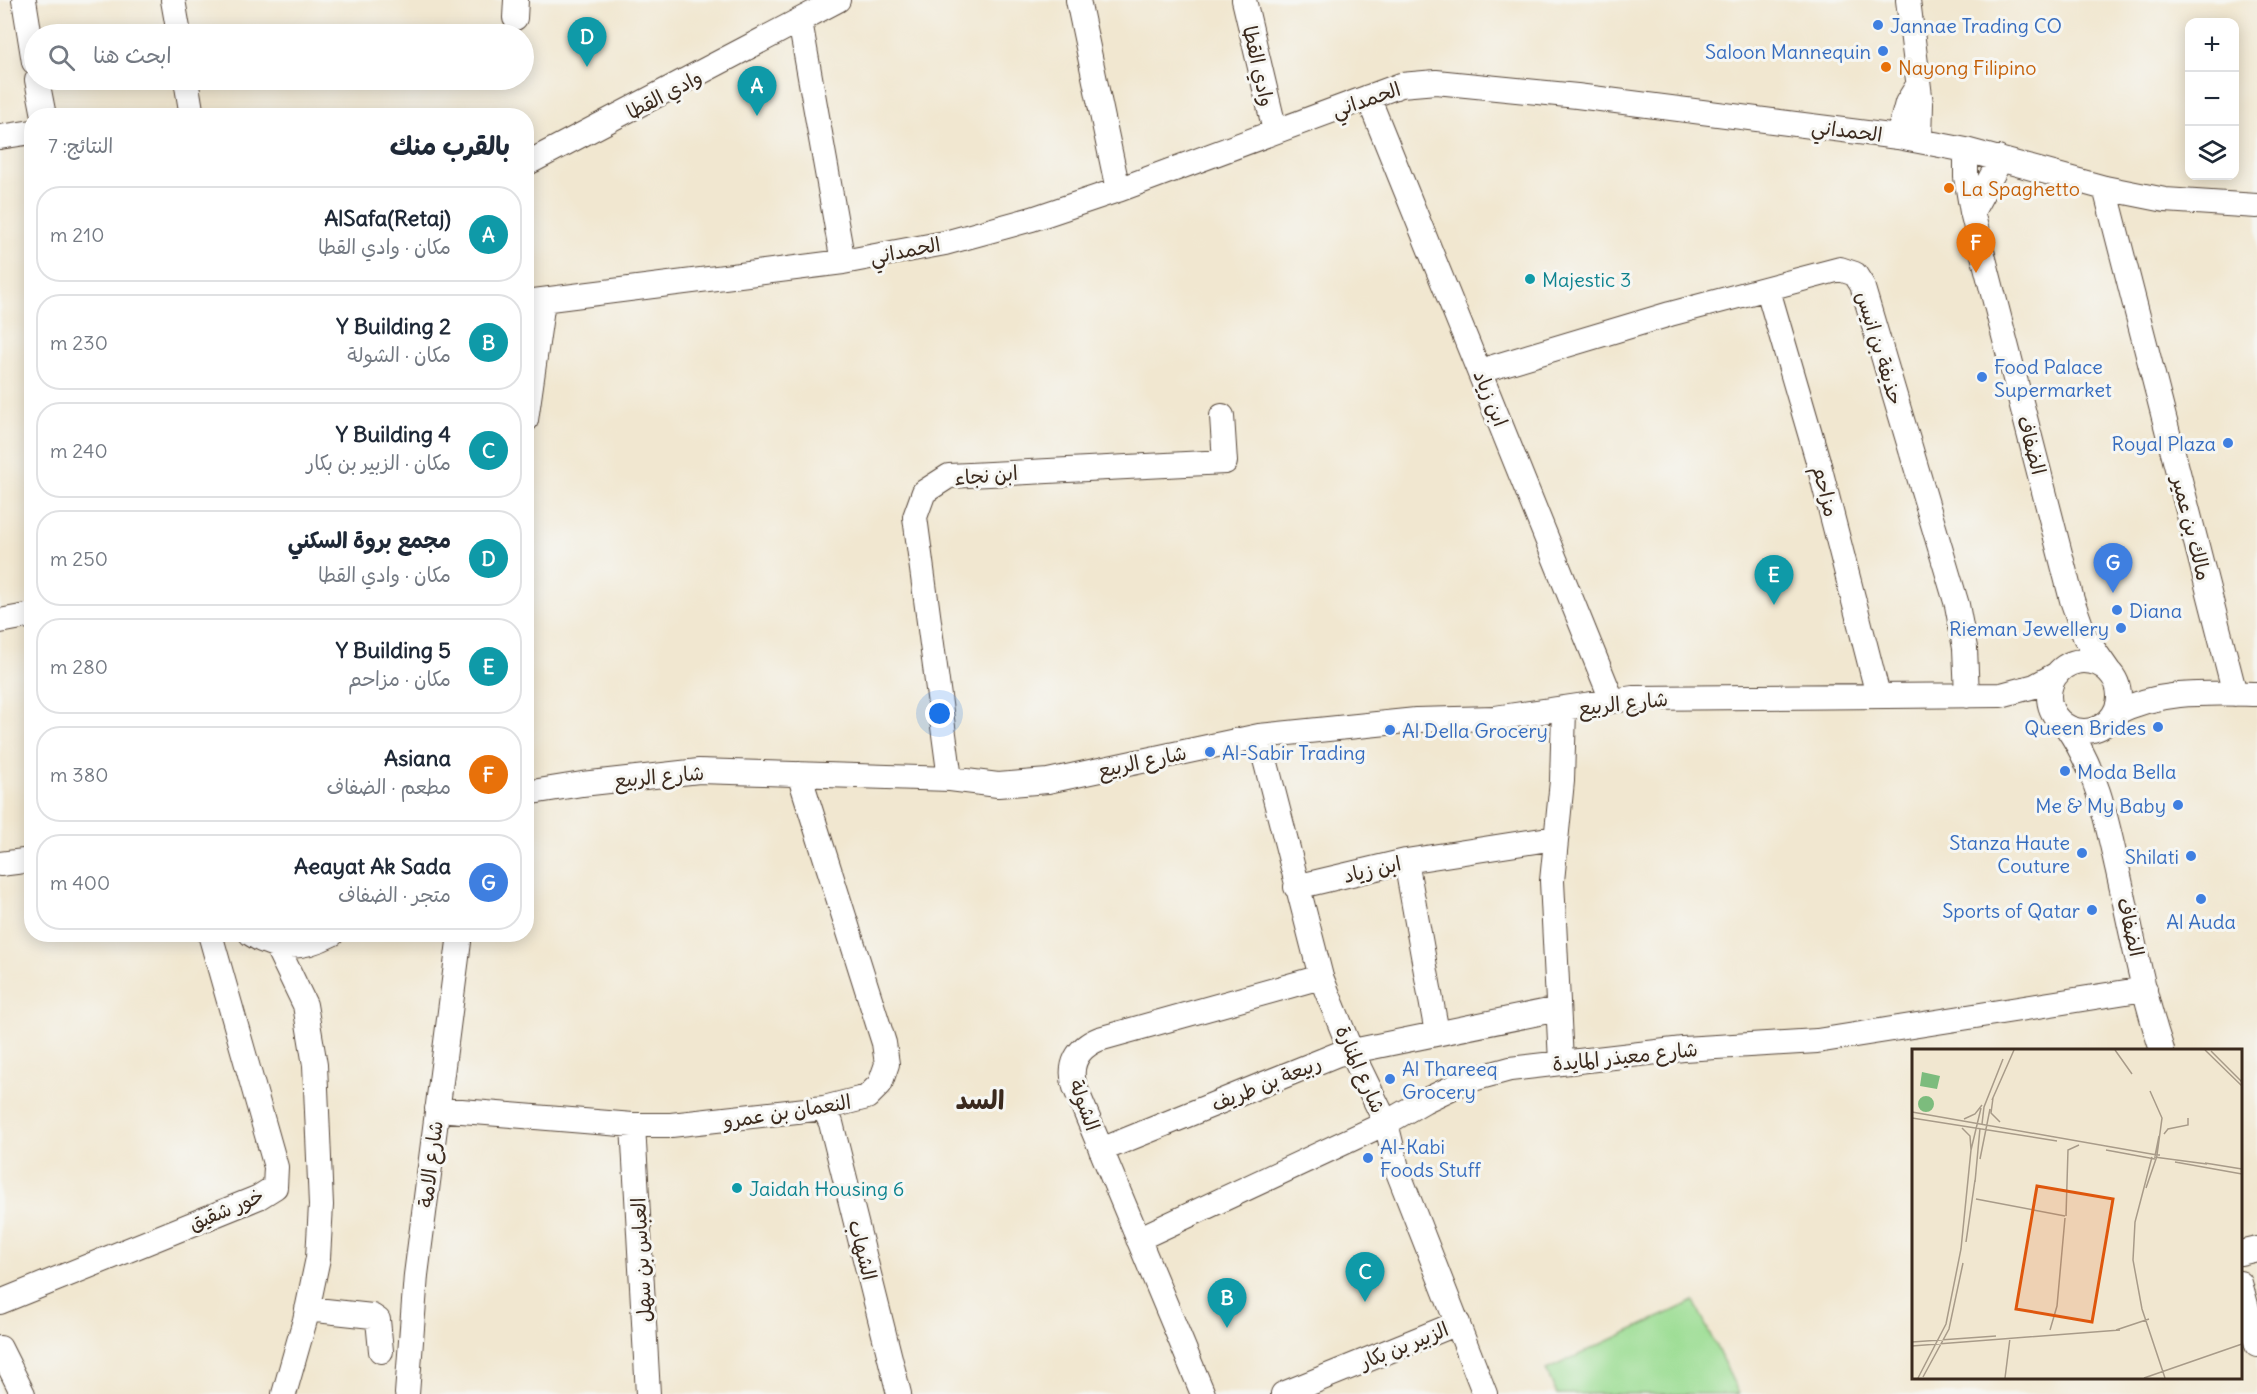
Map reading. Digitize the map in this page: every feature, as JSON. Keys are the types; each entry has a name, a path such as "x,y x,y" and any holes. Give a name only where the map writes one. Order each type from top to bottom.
{"street":[{"path":"24,0 28,24"},
{"path":"173,0 177,24"},
{"name":"وادي القطا","path":"534,160 838,0"},
{"path":"1078,0 1118,190"},
{"name":"وادي القطا","path":"1244,0 1275,131"},
{"path":"1908,0 1921,104 1909,139"},
{"path":"800,21 843,262"},
{"name":"الحمداني","path":"535,301 843,262 945,243 1032,219 1118,190 1401,85 1436,82 1577,96 1909,139 1966,150 2105,188 2164,200 2257,206"},
{"path":"40,90 43,108"},
{"path":"188,90 191,108"},
{"name":"ابن زياد","path":"1368,97 1612,700"},
{"path":"0,138 24,134"},
{"name":"الضفاف","path":"1966,150 1966,177 1972,212 2072,600 2085,638 2111,674"},
{"path":"1972,212 1996,168 1998,158"},
{"name":"مالك بن عمير","path":"2105,188 2246,694"},
{"name":"حذيفة بن انيس","path":"1480,371 1670,314 1768,290 1840,269 1855,273 1862,285 1957,605 1965,648 1967,696"},
{"name":"مزاحم","path":"1768,290 1818,461 1878,695"},
{"name":"ابن نجاء","path":"950,779 915,517 924,492 949,476 1225,462 1222,416"},
{"path":"0,621 24,616"},
{"path":"2172,694 2136,703 2085,731 2063,724 2053,712 2049,699 2051,685 2057,674 2076,662 2098,664 2111,674 2148,689 2172,694 2246,694"},
{"name":"شارع الربيع","path":"534,791 699,771 950,779 998,785 1048,781 1259,736 1416,720 1496,718 1612,700 1744,696 2001,696 2029,688 2057,674"},
{"path":"2109,719 2119,695 2111,674"},
{"name":"شارع الربيع","path":"2001,696 2037,707 2063,724"},
{"path":"1561,1062 1552,903 1555,838 1562,781 1564,709"},
{"name":"الضفاف","path":"2102,802 2100,752 2109,719"},
{"name":"الضفاف","path":"2063,724 2083,753 2102,802 2145,989 2162,1049"},
{"name":"شارع المنارة","path":"1259,736 1296,887 1322,977 1352,1052 1386,1124 1398,1172 1485,1394"},
{"name":"النعمان بن عمرو","path":"437,1109 633,1125 708,1123 824,1108 867,1097 880,1084 887,1064 884,1043 799,774"},
{"name":"ابن زياد","path":"1296,887 1406,861 1555,838"},
{"path":"0,864 24,861"},
{"path":"1406,861 1437,1033"},
{"name":"خور شقيق","path":"0,1302 259,1197 275,1187 276,1167 212,942"},
{"path":"267,942 277,947 309,942"},
{"name":"شارع الامة","path":"407,1394 416,1275 459,942"},
{"path":"277,947 305,1005 315,1065 321,1206 318,1258 284,1394"},
{"name":"الشولة","path":"1203,1394 1072,1078 1076,1058 1081,1049 1099,1039 1322,977"},
{"name":"شارع معيذر المايدة","path":"1138,1239 1386,1124 1424,1101 1466,1081 1510,1069 1683,1049 1817,1041 2145,989"},
{"name":"ربيعة بن طريف","path":"1101,1150 1352,1052 1558,1009"},
{"name":"الشهاب","path":"824,1108 831,1123 899,1394"},
{"name":"العباس بن سهل","path":"633,1125 648,1394"},
{"path":"2242,1253 2257,1249"},
{"path":"2242,1286 2257,1345"},
{"path":"307,1309 372,1316 378,1320 380,1327 381,1351"},
{"name":"الزبير بن بكار","path":"1283,1394 1458,1323"},
{"path":"0,1348 23,1394"}],"green space":[{"path":"1694,1301 1739,1394 1557,1394 1546,1370"}],"place":[{"name":"Jannae Trading CO","path":"1878,25"},
{"name":"Saloon Mannequin","path":"1883,51"},
{"name":"مجمع بروة السكني","path":"587,67"},
{"name":"Nayong Filipino","path":"1886,67"},
{"name":"AlSafa(Retaj)","path":"757,116"},
{"name":"La Spaghetto","path":"1949,188"},
{"name":"Asiana","path":"1976,273"},
{"name":"Majestic 3","path":"1530,279"},
{"name":"Food Palace Supermarket","path":"1982,377"},
{"name":"Royal Plaza","path":"2228,443"},
{"name":"Aeayat Ak Sada","path":"2113,593"},
{"name":"Y Building 5","path":"1774,605"},
{"name":"Diana","path":"2117,610"},
{"name":"Rieman Jewellery","path":"2121,628"},
{"name":"Queen Brides","path":"2158,727"},
{"name":"Al Della Grocery","path":"1390,730"},
{"name":"Al-Sabir Trading","path":"1210,752"},
{"name":"Moda Bella","path":"2065,771"},
{"name":"Me & My Baby","path":"2178,805"},
{"name":"Stanza Haute Couture","path":"2082,853"},
{"name":"Shilati","path":"2191,856"},
{"name":"Al Auda","path":"2201,899"},
{"name":"Sports of Qatar","path":"2092,910"},
{"name":"Al Thareeq Grocery","path":"1390,1079"},
{"name":"Al-Kabi Foods Stuff","path":"1368,1158"},
{"name":"Jaidah Housing 6","path":"737,1188"},
{"name":"Y Building 4","path":"1365,1302"},
{"name":"Y Building 2","path":"1227,1328"}],"district":[{"name":"السد","path":"980,1099"}]}
